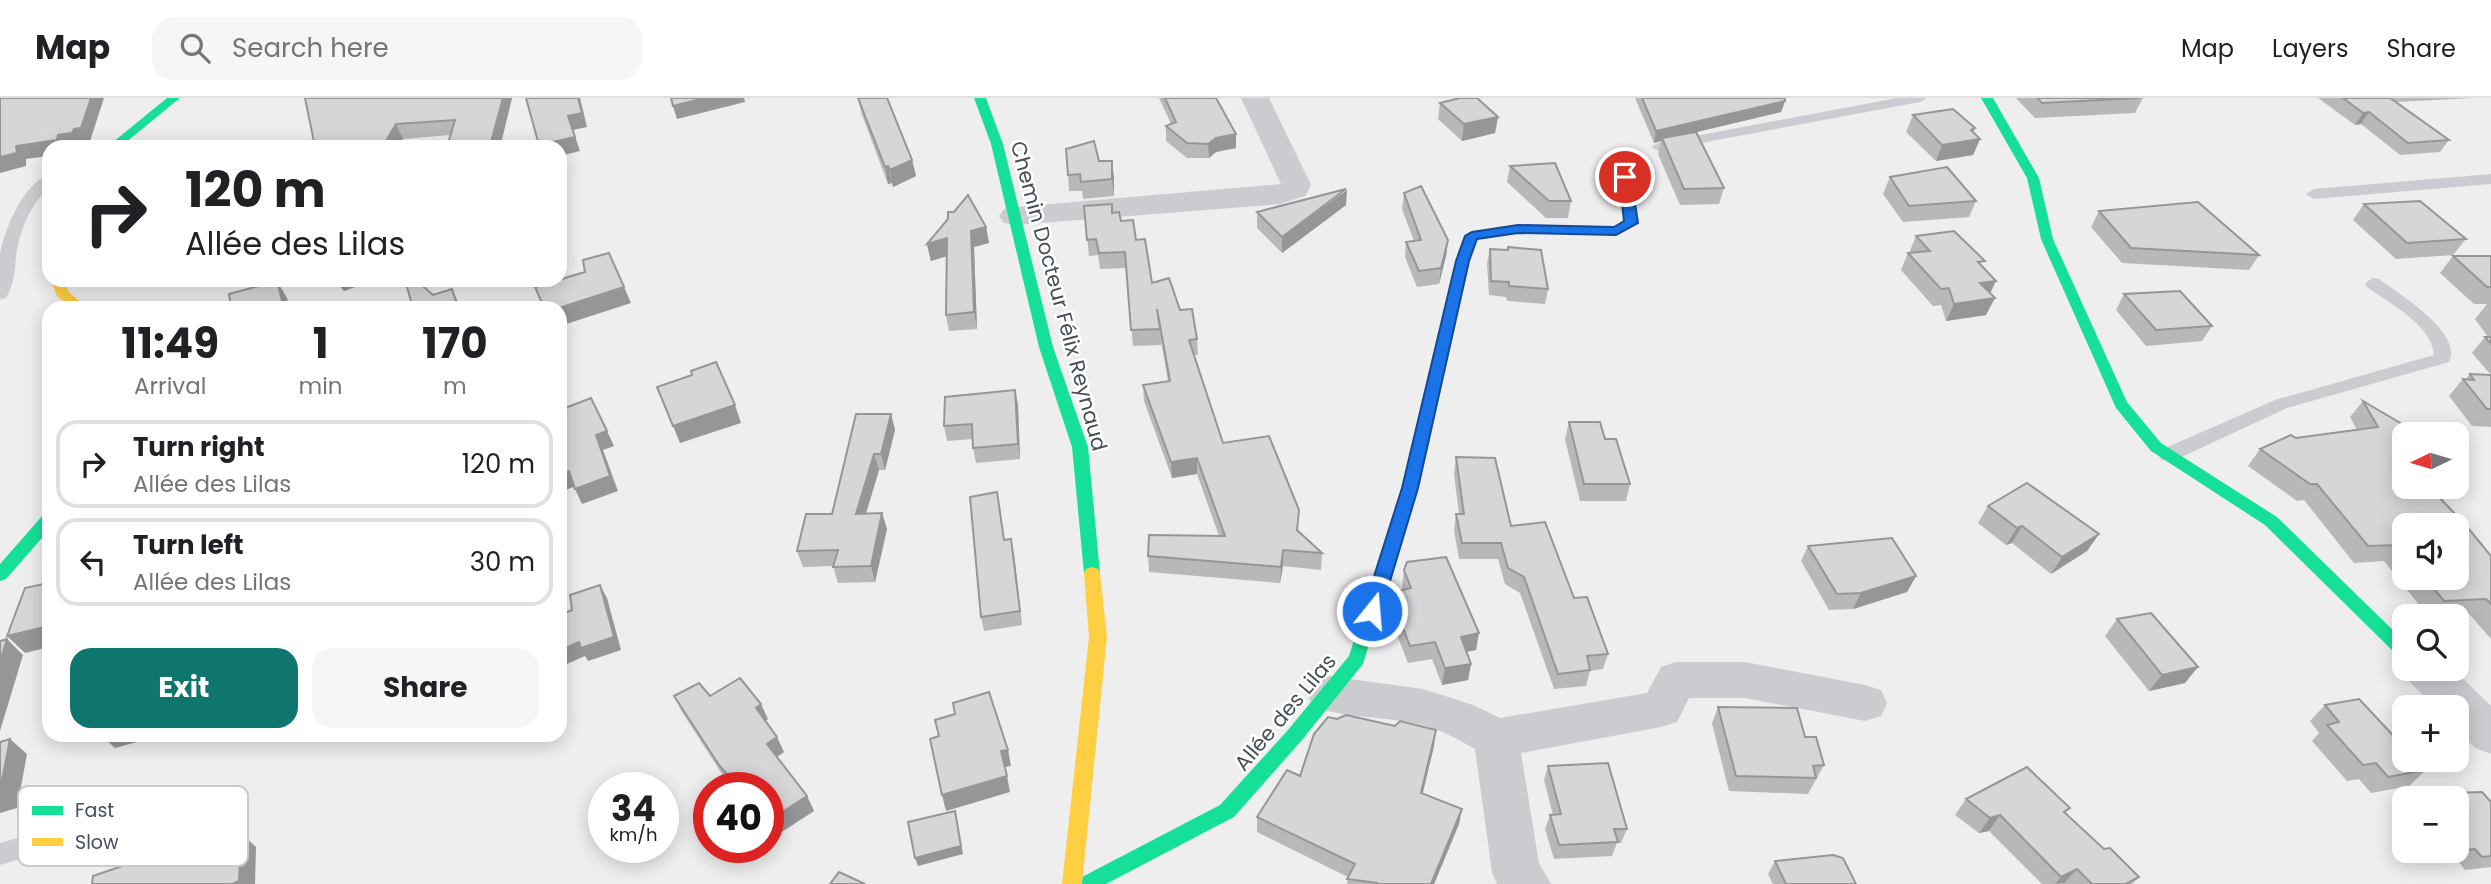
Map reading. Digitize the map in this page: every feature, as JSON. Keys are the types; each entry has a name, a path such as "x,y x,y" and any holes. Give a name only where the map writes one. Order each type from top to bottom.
{"street":[{"path":"122,140 174,98"},
{"name":"Chemin Docteur Félix Reynaud","path":"980,98 997,144 1046,347 1080,447 1098,637 1072,884"},
{"path":"1015,216 1280,195 1294,190 1296,186 1255,98"},
{"path":"1987,98 2033,178 2047,239 2121,404 2156,447 2271,521 2392,639"},
{"name":"Allée des Lilas","path":"1087,884 1227,811 1357,659 1410,488 1462,261 1472,236 1518,229 1616,231 1631,223 1625,177"},
{"path":"60,287 62,293 72,301"},
{"path":"0,575 42,527"},
{"path":"1329,694 1423,707 1457,718 1496,738 1661,709 1676,680 1745,680 1866,703"},
{"path":"2436,681 2491,735"},
{"path":"1496,738 1517,872 1526,884"}],"lane":[{"path":"1658,147 1920,98"},
{"path":"2314,194 2491,179"},
{"path":"0,294 8,270 10,247 23,208 42,188"},
{"path":"2168,455 2281,404 2443,358 2442,342 2425,322 2373,283"},
{"path":"0,855 18,850"}],"building":[{"path":"0,98 91,98 81,128 74,129 72,133 58,135 57,140 42,140 42,142 16,146 17,153 0,157"},
{"path":"305,98 503,98 492,140 449,140 455,120 396,124 387,140 314,140"},
{"path":"526,98 578,98 582,113 568,116 575,137 538,140"},
{"path":"671,98 705,98 673,106"},
{"path":"858,98 887,98 912,160 890,170 888,166 885,167"},
{"path":"1165,98 1216,98 1236,134 1216,138 1208,144 1187,143 1166,126 1176,122"},
{"path":"1460,98 1477,98 1498,117 1464,124 1440,103"},
{"path":"1642,98 1785,98 1785,101 1656,131"},
{"path":"2037,98 2139,98 2042,103"},
{"path":"2343,98 2390,98 2449,140 2408,143 2369,112 2363,113"},
{"path":"1953,109 1975,128 1971,130 1980,139 1942,145 1913,115"},
{"path":"1696,132 1724,188 1684,189 1662,138"},
{"path":"1094,141 1099,161 1112,161 1112,179 1081,182 1080,174 1068,175 1066,149"},
{"path":"1555,163 1571,201 1549,201 1510,166"},
{"path":"1947,167 1976,201 1909,206 1890,177"},
{"path":"1421,186 1448,240 1441,268 1419,271 1406,242 1421,240 1404,193"},
{"path":"1346,189 1282,237 1257,212"},
{"path":"968,195 986,227 971,231 974,312 946,315 947,238 927,244 948,219 948,212 954,212"},
{"path":"2420,201 2466,239 2407,243 2364,204"},
{"path":"2198,202 2259,255 2131,248 2099,211"},
{"path":"1112,204 1112,213 1119,212 1121,221 1133,220 1136,240 1145,239 1152,283 1169,278 1180,310 1192,309 1197,339 1189,340 1223,443 1269,436 1299,510 1297,530 1322,553 1283,550 1281,567 1148,556 1149,535 1225,536 1197,458 1171,462 1143,385 1170,381 1157,309 1160,329 1131,330 1125,252 1099,253 1096,239 1087,240 1084,206"},
{"path":"1954,231 1985,261 1978,262 1996,281 1980,283 1995,298 1954,304 1949,288 1941,289 1908,253 1930,251 1916,236"},
{"path":"1508,247 1541,250 1548,289 1509,286 1509,282 1491,281 1490,249 1508,250"},
{"path":"609,253 624,287 567,305 567,301 541,301 535,287 567,287 567,277 585,272 583,260"},
{"path":"2453,256 2491,256 2491,287 2487,287"},
{"path":"255,287 279,287 282,301 230,301 229,294"},
{"path":"407,287 424,287 433,295 452,289 456,301 411,301"},
{"path":"2180,291 2212,326 2156,330 2124,294"},
{"path":"716,362 735,405 673,426 657,387 692,375 691,371"},
{"path":"2470,374 2491,375 2491,409 2487,409 2463,379 2474,380"},
{"path":"1015,390 1018,444 973,448 972,424 944,426 945,397"},
{"path":"591,398 607,431 596,435 610,476 575,489 567,472 567,407"},
{"path":"2363,401 2399,422 2392,422 2392,499 2441,499 2454,513 2392,513 2392,545 2368,546 2317,484 2310,484 2260,449 2291,435 2296,438 2378,427"},
{"path":"856,414 891,414 881,454 874,454 856,514 882,513 871,566 833,567 838,550 797,551 806,514 832,514"},
{"path":"1569,422 1600,422 1605,439 1616,439 1630,484 1584,484"},
{"path":"1456,457 1495,458 1511,526 1545,522 1574,598 1587,597 1608,654 1587,656 1590,670 1558,674 1524,577 1508,568 1501,543 1462,543 1456,514 1464,514"},
{"path":"2027,483 2099,534 2062,557 2022,526 2017,528 1988,506"},
{"path":"997,492 1004,540 1011,539 1020,611 981,617 970,497"},
{"path":"2469,529 2491,556 2491,604 2486,599 2444,601 2435,590 2469,590"},
{"path":"1892,538 1916,576 1861,593 1837,594 1808,546"},
{"path":"1446,557 1479,633 1461,637 1471,664 1445,668 1435,642 1410,646 1394,605 1398,591 1411,588 1404,570 1407,562"},
{"path":"42,584 42,628 7,636 25,588"},
{"path":"600,585 614,637 581,648 579,642 567,648 567,612 572,610 570,595"},
{"path":"2151,613 2198,667 2162,675 2117,619"},
{"path":"7,639 0,661 0,641"},
{"path":"740,678 761,704 756,708 777,737 767,744 807,796 784,811 784,772 725,772 674,696 699,683 710,696"},
{"path":"989,692 1008,750 1001,751 1007,776 942,795 930,739 939,736 935,720 955,714 953,703"},
{"path":"2359,699 2392,734 2392,772 2415,772 2388,777 2376,763 2363,765 2327,725 2339,722 2325,705"},
{"path":"1718,707 1797,708 1805,737 1816,737 1824,765 1813,766 1816,778 1736,776"},
{"path":"1346,715 1395,726 1400,721 1436,730 1421,793 1462,809 1431,884 1377,884 1347,879 1355,864 1257,817 1287,770 1300,776 1314,734 1328,717 1337,719"},
{"path":"10,739 0,791 0,742"},
{"path":"1608,763 1627,829 1614,829 1618,842 1559,845 1550,815 1561,814 1548,766"},
{"path":"2027,767 2070,808 2064,812 2104,849 2110,848 2139,877 2126,884 2092,884 2077,869 2061,877 2000,815 1990,818 1966,799"},
{"path":"2469,792 2482,792 2491,802 2491,856 2482,857 2475,849 2469,849"},
{"path":"955,811 961,846 915,858 908,822"},
{"path":"1833,855 1843,858 1856,884 1786,884 1775,861"},
{"path":"122,866 240,866 239,881 232,884 92,884 93,876"},
{"path":"839,872 865,884 830,884"}],"traffic: fast":[{"path":"122,140 174,98"},
{"path":"980,98 997,144 1046,347 1080,447 1092,573"},
{"path":"1987,98 2033,178 2047,239 2121,404 2156,447 2271,521 2392,639"},
{"path":"1087,884 1227,811 1295,735 1357,659 1410,488 1422,438"},
{"path":"0,575 42,527"}],"traffic: slow":[{"path":"1422,438 1463,261 1472,236 1518,229 1616,231 1631,223 1625,177"},
{"path":"60,287 62,293 72,301"},
{"path":"1072,884 1098,637 1092,573"}],"route":[{"path":"1372,611 1410,488 1462,261 1472,236 1518,229 1616,231 1631,223 1625,177"}]}
